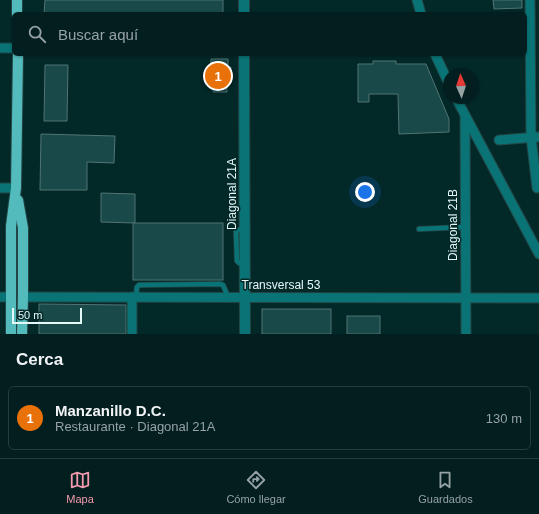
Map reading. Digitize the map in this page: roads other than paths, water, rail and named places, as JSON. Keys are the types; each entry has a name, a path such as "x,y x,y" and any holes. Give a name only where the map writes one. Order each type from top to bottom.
{"main road":[{"path":"17,0 18,12"},
{"path":"11,334 11,226 16,188 18,56"},
{"path":"16,188 23,228 22,334"}],"street":[{"path":"244,0 244,12"},
{"path":"417,0 420,12"},
{"path":"530,0 537,188"},
{"path":"0,48 12,48"},
{"name":"Diagonal 21A","path":"244,56 245,334"},
{"path":"436,56 443,71"},
{"path":"459,104 539,254"},
{"name":"Diagonal 21B","path":"465,117 466,334"},
{"path":"499,140 535,137"},
{"path":"0,188 16,188"},
{"name":"Transversal 53","path":"23,296 539,298"},
{"path":"0,297 11,297"},
{"path":"132,334 134,297"}],"lane":[{"path":"419,229 465,227"},
{"path":"134,297 137,287 139,286 220,284 223,285 228,297"}],"place":[{"name":"Manzanillo D.C.","path":"218,76"}]}
